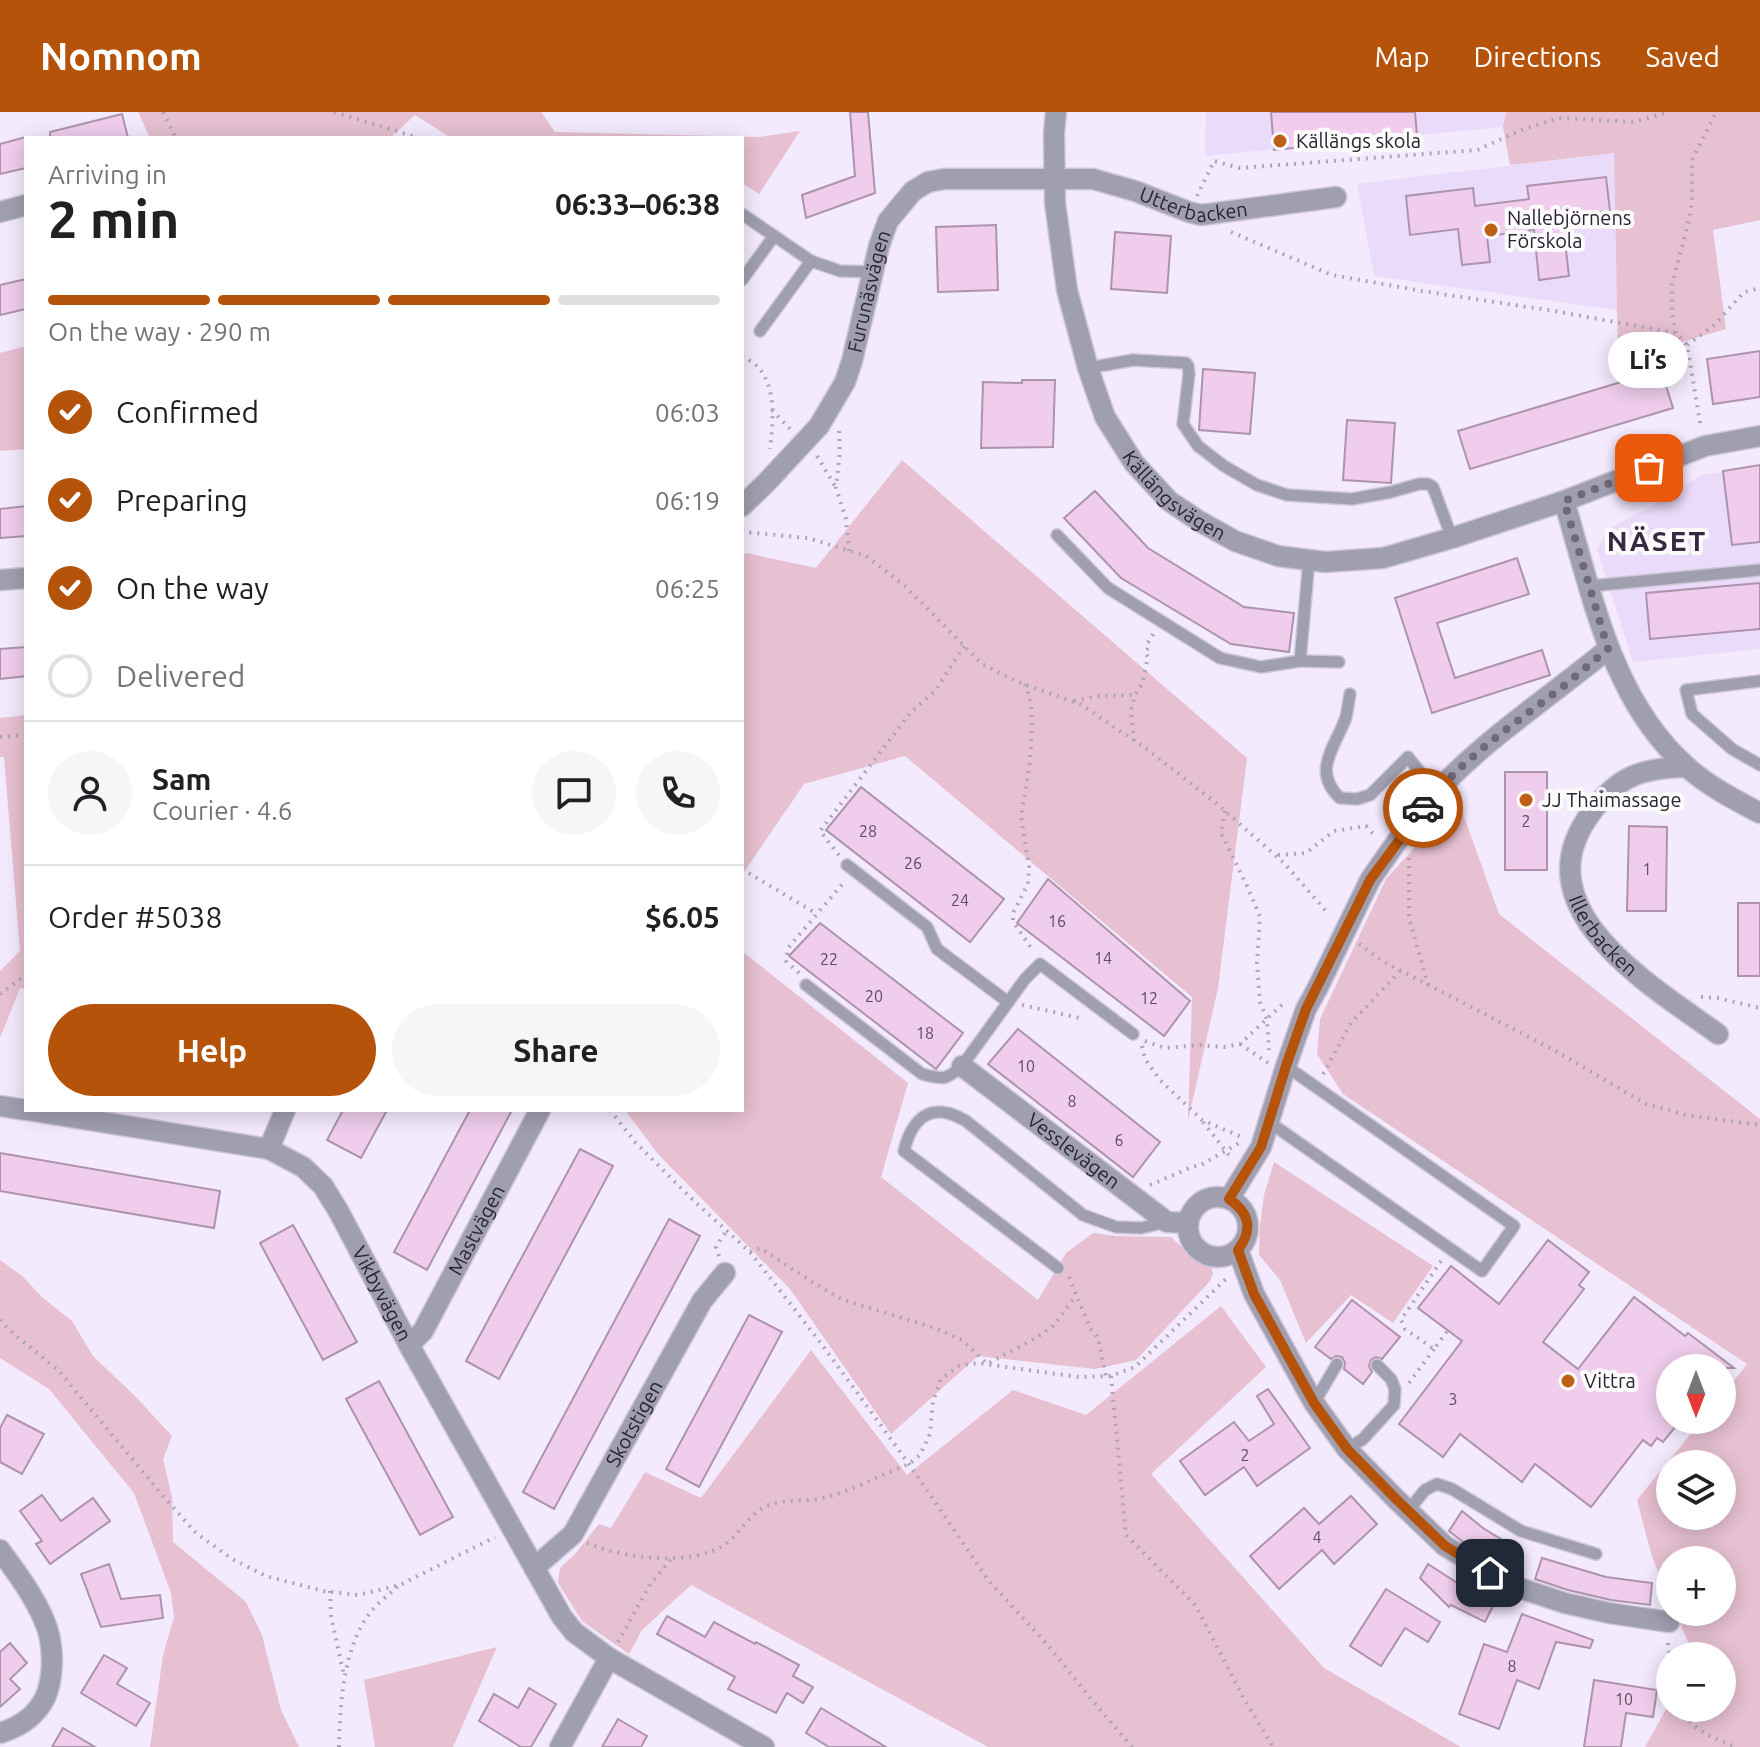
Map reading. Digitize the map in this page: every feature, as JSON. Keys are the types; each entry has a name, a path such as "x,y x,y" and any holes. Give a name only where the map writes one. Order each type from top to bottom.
{"street":[{"name":"Källängsvägen","path":"1056,112 1055,203 1067,290 1105,417 1134,463 1169,501 1235,541 1278,556 1325,562 1383,558 1564,501 1705,446 1760,436"},
{"name":"Furunäsvägen","path":"744,504 819,426 845,382 879,246 888,221 913,191 928,182 944,179 1054,179"},
{"name":"Utterbacken","path":"1054,179 1093,179 1116,184 1195,213 1228,213 1336,197"},
{"path":"0,212 24,206"},
{"path":"1564,501 1608,649 1636,705 1661,740 1686,767 1760,813"},
{"path":"0,580 24,578"},
{"path":"1229,1199 1245,1175 1253,1143 1269,1122 1313,995 1370,880 1394,845 1436,792 1490,740 1608,649"},
{"name":"Illerbacken","path":"1686,767 1658,768 1640,773 1621,782 1603,797 1587,818 1574,845 1571,877 1581,911 1603,943 1643,980 1718,1034"},
{"name":"Vesslevägen","path":"962,1066 1129,1194 1177,1223 1188,1233 1199,1251 1208,1256 1241,1258"},
{"name":"Vikbyvägen","path":"0,1106 24,1110"},
{"name":"Vikbyvägen","path":"39,1112 269,1149 303,1167 323,1186 339,1212 511,1529 552,1601 574,1632 609,1658 764,1747"},
{"path":"269,1149 284,1112"},
{"name":"Mastvägen","path":"409,1345 423,1331 539,1112"},
{"path":"1177,1223 1203,1201 1220,1197 1229,1199 1244,1212 1247,1232 1241,1258 1254,1294 1314,1403 1347,1449 1445,1546 1513,1586 1565,1603 1656,1620"},
{"name":"Skotstigen","path":"534,1568 573,1534 702,1301 725,1273"},
{"path":"0,1550 26,1586 45,1622 52,1654 51,1683 38,1710 11,1730 0,1733"},
{"path":"560,1747 609,1658"}],"lane":[{"path":"744,215 811,261 840,271 874,272"},
{"path":"744,277 774,236"},
{"path":"760,331 811,261"},
{"path":"1088,368 1133,360 1186,363 1189,374 1183,424 1198,446 1224,466 1257,485 1287,495 1352,499 1428,484 1433,487 1452,538"},
{"path":"1057,535 1108,588 1220,658 1261,667 1300,661 1339,662"},
{"path":"1300,661 1309,560"},
{"path":"1590,586 1760,570"},
{"path":"1760,681 1686,690 1692,714 1732,749 1760,765"},
{"path":"1350,694 1346,717 1326,761 1333,792 1340,798 1357,799 1370,795 1408,757 1436,792"},
{"path":"847,865 927,927 937,949 1008,1002"},
{"path":"806,985 922,1074 941,1079 949,1077 962,1066 1025,979 1040,964 1128,1031"},
{"path":"1269,1122 1482,1271 1514,1226 1286,1066"},
{"path":"1058,1268 904,1151 908,1135 916,1122 926,1114 946,1112 966,1121 1083,1215 1116,1227 1141,1228 1177,1223"},
{"path":"1314,1403 1337,1364"},
{"path":"1347,1449 1363,1439 1394,1405 1395,1389 1391,1379 1377,1365"},
{"path":"1408,1511 1425,1490 1437,1484 1452,1489 1521,1531 1596,1554"}],"path":[{"path":"163,112 175,136"},
{"path":"334,112 412,136"},
{"path":"1668,112 1634,122 1559,118 1524,129 1477,150 1240,168 1214,161 1195,213 1236,235 1332,275 1676,333"},
{"path":"1705,446 1687,345 1676,333 1672,314 1672,285 1692,202 1692,160 1716,112"},
{"path":"1687,345 1713,326 1744,292 1760,288"},
{"path":"744,358 758,368 770,391 773,422 766,483"},
{"path":"826,414 838,424 840,451 836,488 846,519 849,551"},
{"path":"744,531 808,538 866,556 905,586 982,664 1080,704 1225,811 1284,863 1326,911"},
{"path":"1134,741 1131,710 1142,684 1148,657 1145,652 1147,644 1162,621"},
{"path":"799,973 786,961 788,948 847,879 847,865 820,831 911,712 935,691 964,646"},
{"path":"1025,684 1031,703 1032,724 1030,762 1021,816 1029,867 1028,884 1013,913 1013,921 1040,964"},
{"path":"1071,701 1097,696 1135,695"},
{"path":"0,737 24,735"},
{"path":"1225,811 1221,833 1260,917 1257,963 1260,1002 1267,1020 1270,1065 1240,1044"},
{"path":"1275,855 1306,853 1334,831 1366,826 1409,851 1409,918 1428,985"},
{"path":"744,870 817,914"},
{"path":"1357,942 1400,971 1554,1050 1646,1104 1685,1115 1760,1125"},
{"path":"1316,1087 1351,1023 1400,971"},
{"path":"0,994 24,976"},
{"path":"1245,1175 1202,1120 1160,1080 1145,1059 1141,1039 1165,1048 1240,1044 1295,993 1313,995"},
{"path":"1681,1007 1698,996 1760,1008"},
{"path":"1008,1002 1128,1031"},
{"path":"612,1112 635,1142 750,1252 909,1464 988,1580 1046,1643 1132,1747"},
{"path":"1202,1120 1253,1143"},
{"path":"1129,1194 1201,1165 1225,1151 1253,1143"},
{"path":"750,1252 760,1248 843,1300 921,1323 962,1340 987,1364"},
{"path":"1434,1349 1405,1329 1401,1320 1450,1249"},
{"path":"573,1534 601,1549 626,1555 704,1555 725,1545 766,1506 828,1497 909,1464 920,1455 930,1434 933,1401 941,1379 959,1366 977,1363 1079,1377 1109,1376 1135,1367 1225,1280 1241,1258"},
{"path":"1058,1268 1069,1278 1090,1328 1098,1338 1109,1376 1126,1535 1196,1606 1244,1699 1273,1747"},
{"path":"987,1364 1053,1326 1076,1296"},
{"path":"0,1320 59,1371 196,1533 232,1559 266,1576 358,1595 400,1585 511,1529"},
{"path":"1394,1405 1448,1330"},
{"path":"609,1658 651,1583 673,1557"},
{"path":"339,1747 340,1698 353,1644 370,1613 400,1585"},
{"path":"330,1591 331,1616 345,1680"},
{"path":"1691,1722 1714,1739 1736,1747"}],"shaded area":[{"path":"138,112 541,112 555,132 718,136 448,136 415,115 392,136 149,136"},
{"name":"Källängs skola","path":"1206,112 1506,112 1503,127 1205,156"},
{"path":"1506,112 1760,112 1760,220 1713,230 1726,329 1618,361 1614,153 1510,165 1503,127"},
{"path":"800,131 759,194 744,184 744,137"},
{"name":"Nallebjörnens Förskola","path":"1614,153 1617,310 1374,276 1357,184"},
{"path":"24,347 24,449 0,451 0,353"},
{"path":"902,460 1247,758 1218,988 1188,1121 1192,997 905,756 804,784 744,872 744,554 816,568"},
{"path":"1760,466 1760,649 1633,662 1597,549 1610,528 1701,475"},
{"path":"24,715 24,989 20,988 0,1038 0,971 20,951 4,757 0,757 0,718"},
{"path":"1458,800 1499,914 1760,1119 1760,1747 1645,1747 1659,1722 1736,1722 1736,1642 1688,1642 1681,1626 1736,1626 1736,1546 1656,1546 1656,1567 1637,1500 1656,1477 1656,1530 1736,1530 1736,1450 1678,1450 1691,1434 1736,1434 1736,1378 1747,1364 1343,1094 1317,1054 1320,1019 1386,879"},
{"path":"744,953 908,1083 881,1177 1038,1300 1066,1253 1093,1233 1171,1237 1192,1257 1210,1263 1213,1274 1210,1281 1136,1360 1095,1369 978,1356 891,1434 790,1289 658,1154 626,1112 744,1112"},
{"path":"1274,1162 1433,1266 1393,1323 1351,1295 1306,1343 1280,1280 1259,1255 1264,1195"},
{"path":"0,1260 72,1321 93,1356 172,1436 163,1459 172,1497 173,1542 246,1602 262,1635 281,1710 299,1747 150,1747 163,1655 174,1617 171,1593 134,1493 49,1389 0,1358"},
{"path":"1221,1306 1266,1367 1151,1474 1324,1668 1461,1747 988,1747 691,1585 642,1630 629,1654 582,1621 558,1583 560,1568 599,1524 611,1528 645,1472 701,1498 811,1350 907,1475 1013,1390 1086,1415"},
{"path":"497,1647 453,1747 375,1747 364,1680"}],"building":[{"path":"850,112 868,112 875,193 806,218 802,195 855,176"},
{"path":"1271,112 1415,112 1417,136 1274,150"},
{"path":"122,114 128,136 50,136 50,132"},
{"path":"24,138 24,168 0,174 0,144"},
{"path":"1606,177 1610,211 1562,216 1569,276 1539,280 1534,230 1487,236 1490,262 1462,265 1458,229 1410,235 1406,196 1473,188 1475,206 1529,199 1527,186"},
{"path":"996,225 998,290 938,292 936,227"},
{"path":"1115,232 1171,236 1167,293 1111,289"},
{"path":"24,279 24,309 0,315 0,285"},
{"path":"1760,351 1760,397 1713,404 1707,359"},
{"path":"1203,369 1255,373 1250,434 1199,430"},
{"path":"1661,370 1673,408 1470,469 1458,431"},
{"path":"1022,380 1055,380 1053,447 981,448 983,382 1022,383"},
{"path":"1347,420 1395,423 1391,483 1343,480"},
{"path":"1760,465 1760,542 1732,545 1723,471"},
{"path":"1095,491 1148,548 1244,607 1294,613 1289,652 1231,644 1121,578 1064,518"},
{"path":"24,506 24,536 0,538 0,509"},
{"path":"1517,558 1529,594 1437,623 1455,678 1542,650 1550,675 1432,713 1395,598"},
{"path":"1760,583 1760,629 1650,639 1646,593"},
{"path":"24,647 24,676 0,679 0,649"},
{"path":"1505,772 1547,772 1547,870 1505,870"},
{"path":"861,787 1004,899 970,942 826,830"},
{"path":"1629,826 1667,827 1666,911 1627,911"},
{"path":"1048,879 1190,1001 1164,1036 1017,923"},
{"path":"1738,903 1760,903 1760,976 1738,976"},
{"path":"820,923 963,1033 936,1069 789,956"},
{"path":"1018,1029 1160,1142 1133,1177 988,1064"},
{"path":"342,1112 386,1112 361,1158 327,1140"},
{"path":"469,1112 511,1112 427,1270 394,1252"},
{"path":"580,1149 613,1166 499,1379 466,1361"},
{"path":"0,1153 220,1191 214,1228 0,1191"},
{"path":"669,1219 700,1236 554,1509 523,1492"},
{"path":"293,1225 357,1342 323,1360 260,1243"},
{"name":"Vittra","path":"1548,1240 1589,1272 1579,1285 1584,1289 1543,1342 1578,1369 1634,1297 1685,1336 1688,1333 1716,1354 1656,1354 1656,1434 1670,1434 1663,1442 1657,1438 1651,1446 1643,1440 1591,1507 1535,1464 1522,1482 1460,1434 1443,1457 1399,1424 1462,1341 1418,1308 1451,1266 1499,1304"},
{"path":"1352,1300 1400,1337 1382,1359 1376,1357 1371,1360 1369,1366 1372,1372 1363,1384 1344,1369 1342,1357 1331,1359 1315,1347"},
{"path":"749,1315 782,1332 699,1487 666,1469"},
{"path":"379,1381 453,1517 420,1535 346,1399"},
{"path":"1268,1389 1310,1448 1257,1486 1244,1467 1205,1495 1180,1461 1234,1422 1249,1441 1274,1424 1257,1396"},
{"path":"7,1415 44,1434 22,1474 0,1462 0,1428"},
{"path":"42,1495 61,1521 93,1498 110,1521 50,1564 36,1544 42,1541 20,1511"},
{"path":"1351,1496 1377,1524 1334,1564 1322,1550 1279,1589 1250,1556 1304,1508 1319,1524"},
{"path":"1462,1511 1522,1552 1512,1570 1449,1531"},
{"path":"1542,1558 1606,1577 1652,1583 1650,1605 1611,1600 1535,1579"},
{"path":"109,1564 121,1599 160,1595 163,1618 101,1627 81,1574"},
{"path":"1428,1564 1493,1606 1485,1622 1451,1605 1449,1607 1420,1578"},
{"path":"1386,1589 1440,1622 1428,1642 1405,1628 1381,1666 1350,1646"},
{"path":"1522,1614 1593,1640 1590,1648 1556,1642 1539,1689 1517,1680 1499,1729 1459,1714 1484,1644 1507,1652"},
{"path":"667,1616 705,1637 714,1622 756,1642 799,1665 793,1676 813,1687 803,1703 787,1693 776,1713 728,1689 735,1677 657,1634"},
{"path":"10,1643 27,1663 10,1679 20,1689 0,1707 0,1652"},
{"path":"104,1655 127,1668 117,1684 150,1703 136,1726 81,1693"},
{"path":"1594,1680 1656,1690 1653,1717 1626,1713 1621,1747 1584,1747"},
{"path":"529,1688 556,1704 531,1747 521,1747 479,1721 494,1694 518,1708"},
{"path":"821,1708 886,1747 829,1747 806,1733"},
{"path":"618,1719 647,1736 641,1747 602,1747"},
{"path":"63,1728 95,1747 52,1747"}],"way so far":[{"path":"1423,808 1490,740 1608,649 1564,501 1649,468"}],"place":[{"name":"Källängs skola","path":"1280,141"},
{"name":"Nallebjörnens Förskola","path":"1491,230"},
{"name":"Li’s","path":"1649,468"},
{"name":"JJ Thaimassage","path":"1526,800"},
{"name":"Vittra","path":"1568,1381"}],"district":[{"name":"NÄSET","path":"1657,541"}],"route":[{"path":"1423,808 1370,880 1306,1009 1261,1147 1229,1199 1244,1212 1247,1222 1244,1242 1238,1250 1254,1294 1314,1403 1347,1449 1396,1499 1445,1546 1490,1573"}]}
